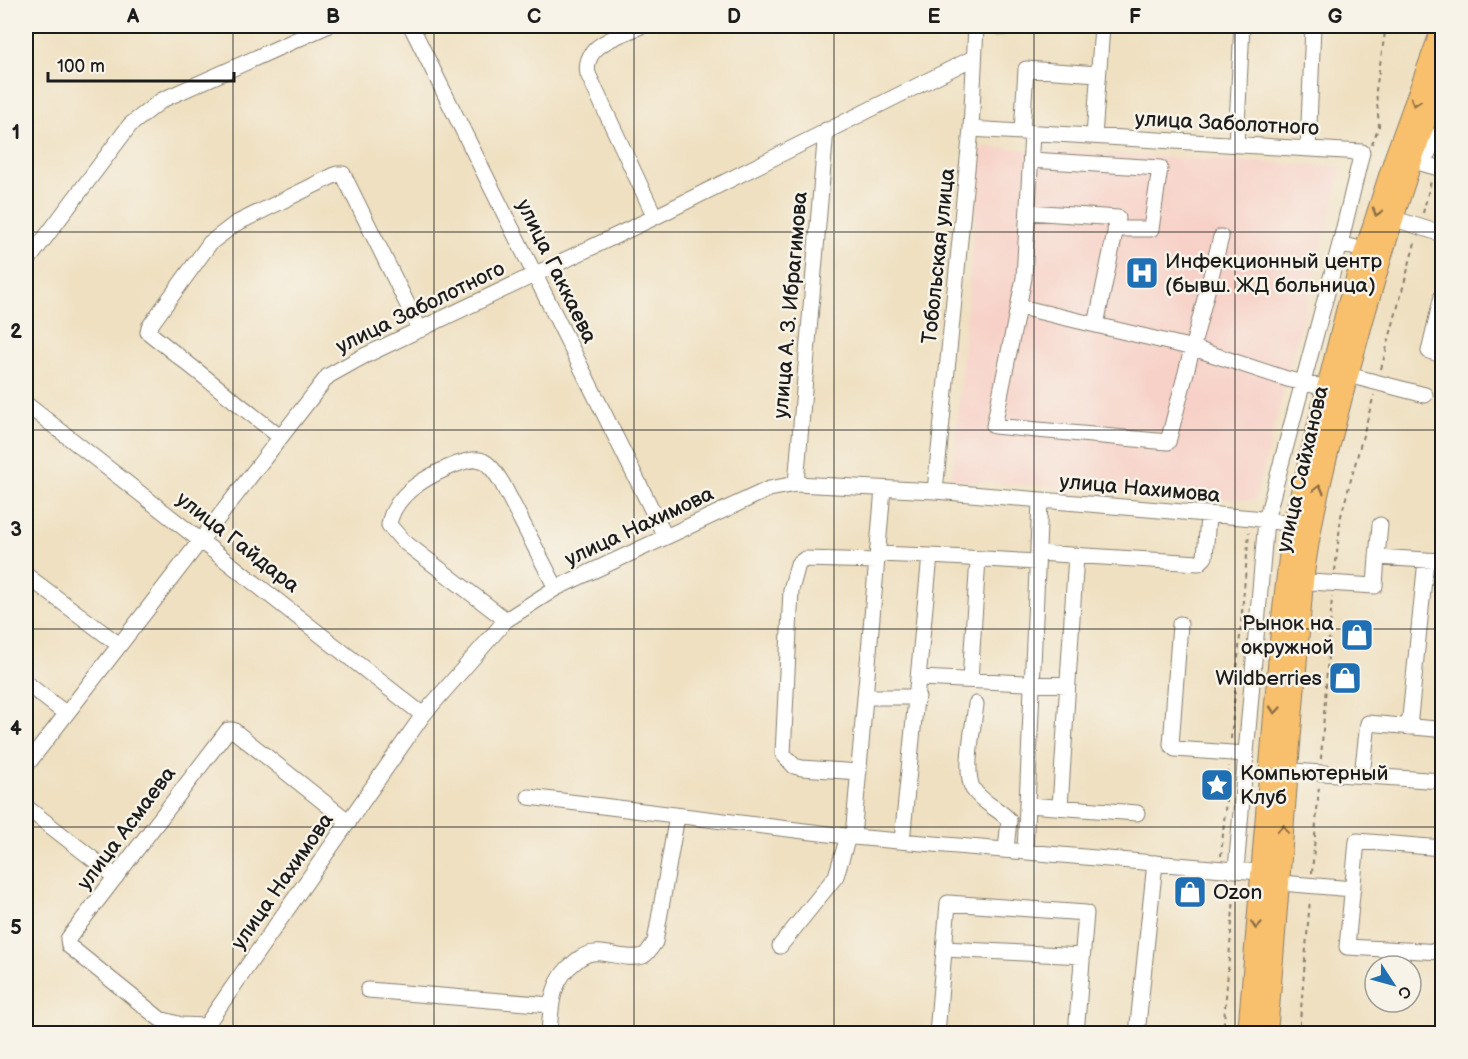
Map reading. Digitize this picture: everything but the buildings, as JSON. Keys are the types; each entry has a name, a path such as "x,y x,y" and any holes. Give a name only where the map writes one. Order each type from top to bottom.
{"main road":[{"name":"улица Сайханова","path":"1301,525 1348,375 1409,160 1443,28"},
{"name":"улица Сайханова","path":"1409,160 1443,73"},
{"path":"1248,1034 1270,877 1301,525 1326,388 1364,250 1409,160"},
{"path":"1267,1034 1270,877"}],"street":[{"path":"26,262 130,125 162,100 327,26"},
{"name":"улица Гаккаева","path":"411,26 666,536"},
{"path":"641,26 593,50 586,65 588,74 655,217"},
{"name":"Тобольская улица","path":"935,491 971,129 976,26"},
{"path":"1236,145 1242,26"},
{"path":"1308,149 1313,26"},
{"path":"1094,136 1102,27"},
{"name":"улица Заболотного","path":"26,765 328,376 362,357 655,217 973,58"},
{"path":"1098,74 1026,69 1027,133 1031,160 1020,307 994,426 1168,442 1221,237"},
{"name":"улица Заболотного","path":"971,129 1362,152"},
{"name":"улица А. З. Ибрагимова","path":"796,484 826,130"},
{"path":"1409,160 1439,134"},
{"path":"1236,870 1246,754 1260,519 1303,383 1362,152"},
{"path":"1031,160 1160,168 1151,229 1115,229"},
{"path":"1409,160 1443,169"},
{"path":"280,437 148,332 148,327 190,268 219,237 235,224 337,174 343,174 420,330"},
{"path":"1028,212 1118,218 1096,325"},
{"path":"1392,219 1443,234"},
{"path":"1340,244 1364,250"},
{"path":"1443,296 1429,351 1443,355"},
{"path":"1020,307 1193,348 1303,383 1326,388"},
{"path":"1348,375 1425,395"},
{"name":"улица Гайдара","path":"26,404 423,715"},
{"path":"506,620 403,541 388,525 394,508 414,487 470,459 483,461 494,470 502,483 556,588"},
{"name":"улица Нахимова","path":"203,1030 423,715 506,620 556,588 666,536 769,489 796,484 935,491 1260,519 1301,525"},
{"path":"780,946 836,876 851,837 859,772 883,489"},
{"path":"1025,852 1040,501"},
{"path":"859,772 802,768 794,766 783,754 791,590 798,564 805,559 930,556 978,559 1076,555 1199,563 1204,557 1208,516"},
{"path":"1295,581 1375,586 1380,525"},
{"path":"1060,807 1076,555"},
{"path":"902,841 920,678 930,556"},
{"path":"1377,557 1443,561"},
{"path":"970,680 978,559"},
{"path":"1409,727 1426,560"},
{"path":"26,575 118,644"},
{"path":"1180,624 1171,746 1175,749 1246,754"},
{"path":"920,678 1068,685"},
{"path":"26,683 65,713"},
{"path":"865,697 918,697"},
{"path":"976,704 969,771 973,788 986,803 999,810 1009,820 1006,850"},
{"path":"1362,775 1368,723 1436,729"},
{"name":"улица Асмаева","path":"203,1030 160,1019 68,944 68,939 228,729 233,730 349,822"},
{"path":"1279,770 1443,781"},
{"path":"529,798 851,837 1220,868 1353,889"},
{"path":"1028,805 1137,813"},
{"path":"26,807 116,877"},
{"path":"549,1034 551,1005 560,975 585,954 598,952 635,958 645,955 655,942 677,816"},
{"path":"1443,848 1357,841 1347,947 1443,952"},
{"path":"1137,1034 1155,863"},
{"path":"938,1034 948,903 1086,913 1076,1034"},
{"path":"944,949 1082,956"},
{"path":"368,990 551,1005"}],"path":[{"path":"1362,152 1372,144 1379,126 1376,90 1386,26"},
{"path":"1220,868 1249,532 1260,519"},
{"path":"1223,1034 1236,870"}],"shaded area":[{"name":"Инфекционный центр (бывш. ЖД больница)","path":"981,147 1343,167 1255,500 952,480"}],"green space":[{"path":"976,26 1059,26 1039,33 1014,30 994,37 981,34"}],"place":[{"name":"Инфекционный центр (бывш. ЖД больница)","path":"1142,273"},
{"name":"Рынок на окружной","path":"1357,635"},
{"name":"Wildberries","path":"1345,678"},
{"name":"Компьютерный Клуб","path":"1217,785"},
{"name":"Ozon","path":"1190,892"}]}
